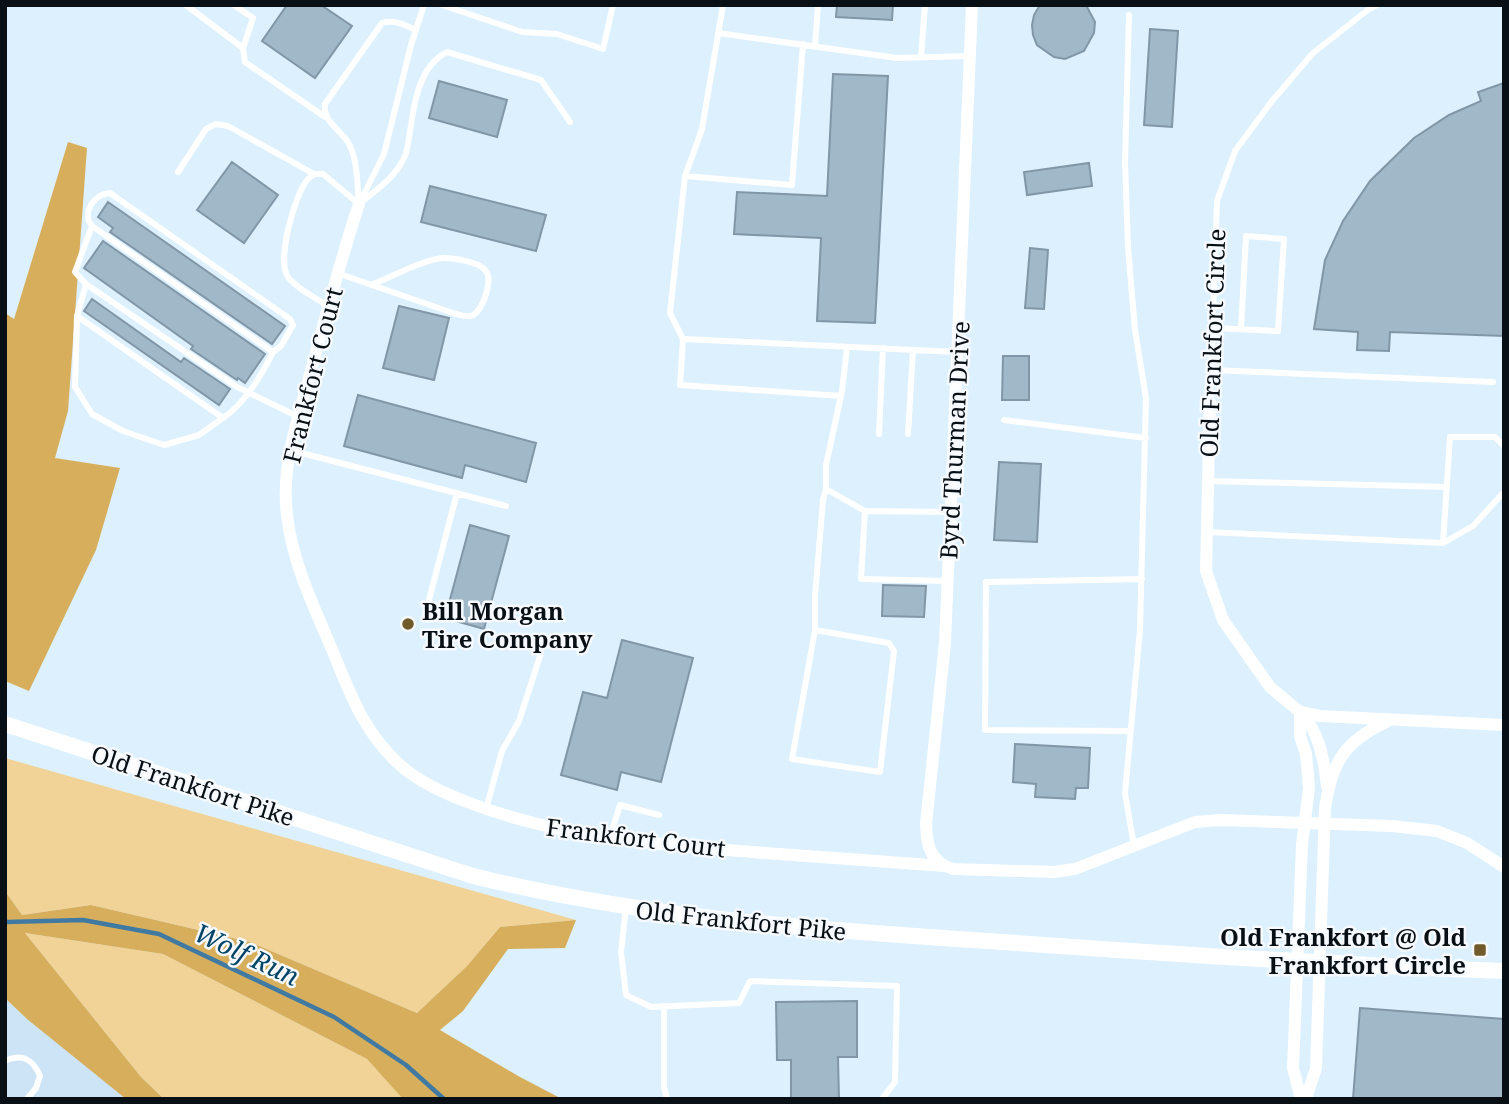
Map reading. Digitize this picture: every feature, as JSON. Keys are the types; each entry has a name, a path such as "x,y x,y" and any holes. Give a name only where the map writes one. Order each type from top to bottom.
{"main road":[{"name":"Old Frankfort Pike","path":"5,724 473,876 544,893 626,907 734,922 819,930 1320,964 1504,971"}],"street":[{"name":"Byrd Thurman Drive","path":"945,866 929,852 926,824 945,643 972,5"},
{"name":"Frankfort Court","path":"359,204 337,273 290,450 286,483 287,515 306,589 359,715 378,743 402,767 433,789 539,826 597,837 675,846 945,866 953,869 1054,872 1075,869 1195,822 1221,820 1392,826 1437,831 1467,843 1504,867"},
{"name":"Old Frankfort Circle","path":"1210,402 1206,571 1223,620 1270,687 1310,723 1318,739 1328,791"},
{"path":"1301,1099 1293,1068 1302,845 1308,779 1306,754 1300,736 1300,712 1337,717 1504,725"},
{"path":"1306,1099 1316,1068 1324,823 1328,791 1342,753 1363,733 1390,720"}],"lane":[{"path":"186,5 243,48"},
{"path":"234,5 253,18 243,48 245,62 326,118 349,144 354,157 359,204"},
{"path":"359,204 384,154 424,5"},
{"path":"442,5 522,32 557,34 603,49 613,5"},
{"path":"723,5 702,130 685,176 670,313 682,339 680,385 841,396"},
{"path":"815,46 818,5"},
{"path":"921,57 925,5"},
{"name":"Old Frankfort Circle","path":"1210,402 1217,201 1235,151 1272,101 1313,53 1377,5"},
{"path":"1129,15 1125,162 1135,330 1146,398 1140,630 1125,793 1134,848"},
{"path":"326,118 325,104 382,23 398,22 416,30"},
{"path":"718,33 897,58 971,56"},
{"path":"685,176 792,185 803,44"},
{"path":"359,204 390,179 406,156 414,106 422,79 435,58 447,52 541,80 570,122"},
{"path":"178,172 206,129 216,124 228,126 314,174 323,174 359,204"},
{"path":"314,174 304,184 296,204 284,247 284,267 288,277 328,306"},
{"path":"86,285 77,316 75,387 92,414 123,431 164,445 199,435 236,409 293,325 290,319 110,193 102,193 95,198 87,214 87,220 92,226 273,352"},
{"path":"92,226 75,272 86,285 248,393 299,418"},
{"path":"1213,328 1241,330 1278,331 1284,239 1246,236 1241,330"},
{"path":"337,273 372,285 467,316 474,315 479,310 489,278 487,271 480,265 444,258 372,285"},
{"path":"77,316 223,418"},
{"path":"682,339 958,352"},
{"path":"815,630 889,643 894,651 880,772 792,759 815,630 823,500 827,489 825,465 841,396 847,346"},
{"path":"880,433 883,348"},
{"path":"908,434 913,350"},
{"path":"1211,370 1493,382"},
{"path":"1004,420 1146,438"},
{"path":"1443,543 1450,437 1495,438 1504,446"},
{"path":"290,450 506,506"},
{"path":"1207,481 1447,487"},
{"path":"827,489 865,511 951,512"},
{"path":"1206,532 1443,543 1473,526 1504,492"},
{"path":"425,615 457,493"},
{"path":"865,511 861,579 948,581"},
{"path":"1131,731 985,730 986,582 1142,579"},
{"path":"486,809 502,751 519,721 541,653"},
{"path":"610,837 620,805 659,815"},
{"path":"626,907 621,952 626,995 651,1007 738,1003 750,981 897,986 895,1082 882,1099"},
{"path":"664,1006 664,1087 667,1099"},
{"path":"5,1061 20,1056 28,1058 36,1067 40,1076 36,1088 27,1099"}],"shaded area":[{"path":"68,142 87,148 68,411 55,458 120,468 96,550 29,691 5,681 5,313 14,319"},
{"path":"5,758 576,920 500,927 467,966 417,1013 250,942 91,905 22,915 5,891"},
{"path":"5,891 22,915 91,905 250,942 417,1013 467,966 500,927 576,920 565,948 508,949 463,1011 440,1030 562,1099 403,1099 367,1059 163,954 25,933 141,1077 164,1099 126,1099 5,998"},
{"path":"25,933 163,954 367,1059 403,1098 164,1099 141,1077"},
{"path":"5,998 27,1019 126,1099 5,1099"}],"building":[{"path":"287,5 321,5 352,26 315,78 262,41"},
{"path":"837,5 893,5 892,20 836,17"},
{"path":"1040,5 1086,5 1095,22 1094,33 1084,51 1065,59 1054,57 1037,45 1032,25"},
{"path":"1150,29 1178,31 1172,127 1144,125"},
{"path":"833,74 888,76 875,323 817,321 821,238 734,234 737,192 827,196"},
{"path":"439,81 507,100 497,137 429,118"},
{"path":"1504,83 1504,336 1390,332 1389,351 1357,350 1358,332 1314,329 1325,260 1343,221 1370,181 1414,138 1449,115 1481,101 1478,92"},
{"path":"232,162 278,195 244,243 197,210"},
{"path":"1089,163 1092,186 1027,195 1024,172"},
{"path":"430,186 546,215 536,251 421,222"},
{"path":"108,202 285,326 272,344 110,232 113,228 98,217"},
{"path":"103,241 265,354 245,383 191,349 193,346 84,268"},
{"path":"1030,248 1048,250 1044,309 1025,308"},
{"path":"92,299 181,362 184,358 230,389 219,405 84,311"},
{"path":"399,306 449,318 434,380 383,368"},
{"path":"1003,356 1029,356 1029,400 1002,400"},
{"path":"358,395 536,443 526,482 465,465 462,478 344,446"},
{"path":"999,462 1041,464 1037,542 994,540"},
{"path":"470,525 509,536 484,629 445,618"},
{"path":"883,585 926,586 924,617 882,616"},
{"path":"622,640 693,658 661,782 621,772 617,790 561,775 583,692 607,698"},
{"path":"1015,744 1090,748 1088,788 1076,788 1075,799 1035,797 1036,784 1013,782"},
{"path":"857,1001 857,1057 838,1057 839,1099 791,1099 791,1060 777,1060 776,1002"},
{"path":"1360,1008 1504,1019 1504,1099 1353,1099"}],"waterway":[{"name":"Wolf Run","path":"5,921 83,920 159,934 334,1017 406,1065 444,1099"}],"place":[{"name":"Bill Morgan Tire Company","path":"408,624"},
{"name":"Old Frankfort @ Old Frankfort Circle","path":"1480,950"}]}
